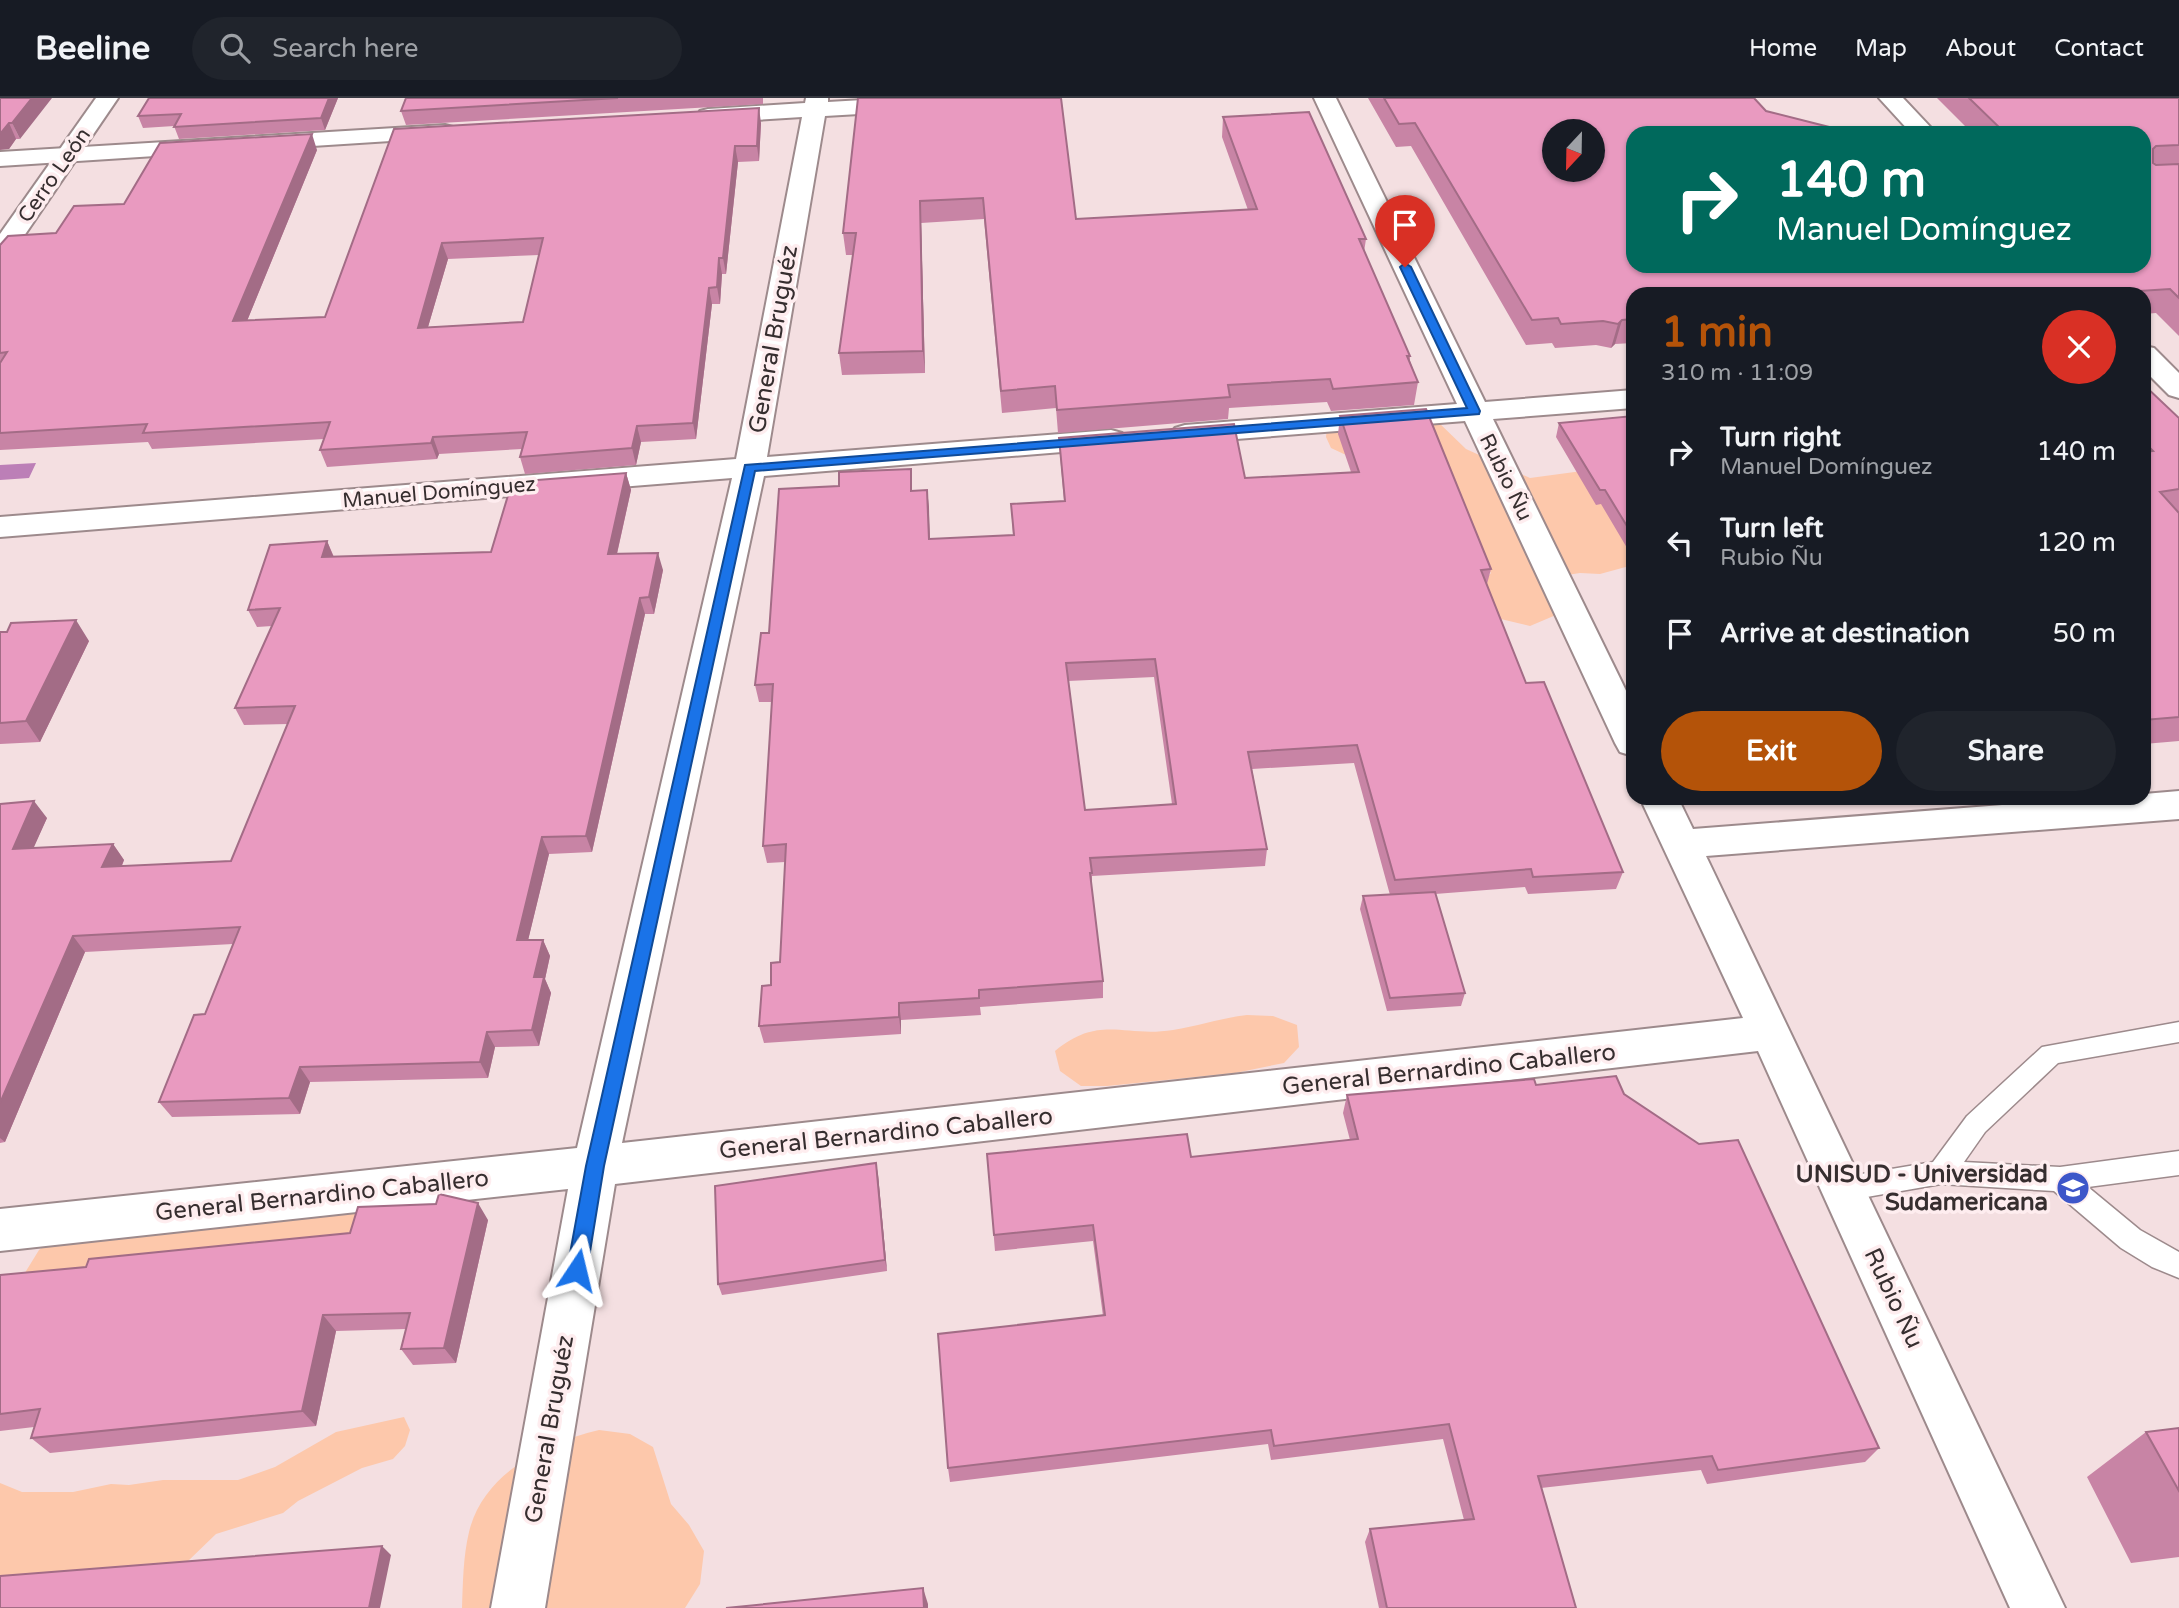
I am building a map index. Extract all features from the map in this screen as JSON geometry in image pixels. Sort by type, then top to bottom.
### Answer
[{"type":"street","name":"Cerro León","points":[[0,253],[107,98]]},
{"type":"street","points":[[691,117],[816,103],[1014,98]]},
{"type":"street","name":"Rubio Ñu","points":[[1325,98],[1626,728]]},
{"type":"street","points":[[1890,98],[1917,126]]},
{"type":"street","name":"General Bruguéz","points":[[518,1608],[595,1166],[750,468],[816,103]]},
{"type":"street","points":[[0,159],[469,130]]},
{"type":"street","points":[[2151,363],[2179,389]]},
{"type":"street","name":"Manuel Domínguez","points":[[0,527],[1626,400]]},
{"type":"street","name":"Rubio Ñu","points":[[1662,805],[1771,1032],[2038,1608]]},
{"type":"street","points":[[1681,844],[2179,805]]},
{"type":"street","name":"General Bernardino Caballero","points":[[0,1230],[595,1166],[1771,1032]]},
{"type":"lane","points":[[1941,1172],[1976,1124],[2051,1054],[2179,1032]]},
{"type":"lane","points":[[1844,1189],[1941,1172],[2060,1179],[2179,1163]]},
{"type":"lane","points":[[2060,1179],[2105,1219],[2146,1250],[2179,1265]]},
{"type":"shaded area","points":[[1437,421],[1466,449],[1530,478],[1582,471],[1626,529],[1626,567],[1600,574],[1560,576],[1563,612],[1530,626],[1488,616],[1481,584],[1491,573],[1482,561],[1361,462],[1331,448],[1326,437],[1327,427]]},
{"type":"shaded area","points":[[36,463],[29,478],[0,480],[0,465]]},
{"type":"shaded area","points":[[1247,1015],[1273,1016],[1297,1025],[1299,1047],[1284,1063],[1235,1073],[1107,1086],[1081,1086],[1060,1071],[1055,1051],[1071,1040],[1099,1030],[1156,1032]]},
{"type":"shaded area","points":[[197,1197],[227,1227],[257,1220],[370,1207],[342,1271],[23,1276],[39,1250],[63,1229]]},
{"type":"shaded area","points":[[404,1417],[410,1430],[405,1446],[393,1459],[362,1468],[298,1501],[283,1513],[216,1534],[187,1562],[0,1601],[0,1483],[22,1492],[73,1492],[111,1484],[129,1485],[163,1480],[238,1480],[275,1467],[336,1432]]},
{"type":"shaded area","points":[[599,1430],[630,1434],[653,1447],[671,1504],[689,1525],[704,1551],[700,1584],[685,1608],[462,1608],[464,1560],[469,1532],[476,1511],[488,1493],[502,1477],[538,1452]]},
{"type":"building","points":[[0,98],[32,98],[0,134]]},
{"type":"building","points":[[149,98],[329,98],[321,118],[174,127],[181,114],[138,116]]},
{"type":"building","points":[[406,98],[618,98],[401,111]]},
{"type":"building","points":[[858,98],[1061,98],[1076,219],[1257,209],[1223,117],[1309,112],[1366,239],[1359,239],[1410,356],[1407,356],[1418,382],[1333,389],[1330,379],[1228,385],[1230,397],[1057,410],[1055,386],[1001,391],[983,198],[920,201],[923,351],[839,353],[856,233],[843,233]]},
{"type":"building","points":[[1384,98],[1754,98],[1766,111],[1825,126],[1626,126],[1626,273],[2151,273],[2151,126],[1998,126],[1969,98],[2179,98],[2179,145],[2156,146],[2153,149],[2153,163],[2179,164],[2179,298],[2170,289],[2151,290],[2151,287],[1626,287],[1626,320],[1618,324],[1603,321],[1561,324],[1558,318],[1532,320],[1415,123],[1399,124]]},
{"type":"building","points":[[759,108],[757,146],[735,146],[723,258],[719,258],[717,287],[709,288],[693,423],[637,426],[632,448],[520,457],[527,432],[433,437],[431,443],[320,450],[330,422],[143,433],[147,424],[0,433],[0,363],[7,352],[0,353],[0,245],[8,236],[56,233],[74,206],[124,204],[160,143],[312,134],[233,321],[325,317],[394,129]],"holes":[[[543,238],[523,322],[418,328],[442,243]]]},
{"type":"building","points":[[2151,392],[2179,418],[2179,489],[2160,492],[2179,513],[2179,717],[2151,719],[2151,451]]},
{"type":"building","points":[[1426,409],[1491,569],[1481,570],[1526,683],[1544,682],[1623,872],[1533,877],[1531,869],[1395,880],[1357,745],[1248,752],[1267,849],[1090,858],[1103,981],[979,990],[979,998],[899,1003],[899,1017],[759,1026],[762,986],[771,985],[771,963],[780,962],[786,844],[763,846],[773,684],[755,685],[761,633],[769,633],[779,489],[839,486],[839,472],[911,469],[911,491],[927,490],[929,539],[1014,535],[1011,504],[1065,501],[1059,438],[1234,424],[1245,478],[1359,472],[1340,416]],"holes":[[[1155,659],[1176,804],[1085,810],[1066,663]]]},
{"type":"building","points":[[1626,417],[1626,524],[1605,490],[1600,490],[1559,423]]},
{"type":"building","points":[[626,473],[608,554],[658,553],[649,597],[640,598],[586,836],[542,837],[517,940],[543,940],[534,977],[544,977],[532,1030],[487,1032],[480,1062],[300,1067],[289,1098],[159,1102],[194,1015],[205,1014],[240,927],[73,936],[0,1103],[0,804],[34,801],[13,849],[113,844],[102,867],[231,861],[295,706],[235,708],[280,608],[248,610],[270,545],[327,541],[322,557],[491,552],[512,482]]},
{"type":"building","points":[[76,620],[26,721],[0,723],[0,632],[7,632],[11,623]]},
{"type":"building","points":[[1435,892],[1465,993],[1390,998],[1363,896]]},
{"type":"building","points":[[1616,1076],[1624,1094],[1699,1144],[1738,1140],[1879,1448],[1718,1470],[1712,1456],[1538,1476],[1576,1608],[1387,1608],[1370,1529],[1474,1519],[1449,1424],[1274,1446],[1271,1430],[948,1468],[938,1334],[1105,1315],[1093,1225],[994,1235],[987,1154],[1187,1134],[1191,1157],[1358,1139],[1347,1095],[1534,1079],[1536,1085]]},
{"type":"building","points":[[876,1163],[885,1260],[718,1284],[715,1186]]},
{"type":"building","points":[[439,1194],[478,1203],[444,1348],[401,1349],[410,1313],[323,1315],[302,1411],[31,1438],[40,1409],[0,1414],[0,1275],[86,1267],[89,1259],[350,1233],[358,1207],[436,1204]]},
{"type":"building","points":[[2179,1428],[2179,1491],[2146,1432]]},
{"type":"building","points":[[382,1546],[369,1608],[0,1608],[0,1576]]},
{"type":"building","points":[[923,1588],[924,1608],[726,1608]]},
{"type":"place","name":"UNISUD - Universidad Sudamericana","points":[[2073,1188]]},
{"type":"route","points":[[577,1270],[595,1166],[750,468],[1474,411],[1405,267]]}]
